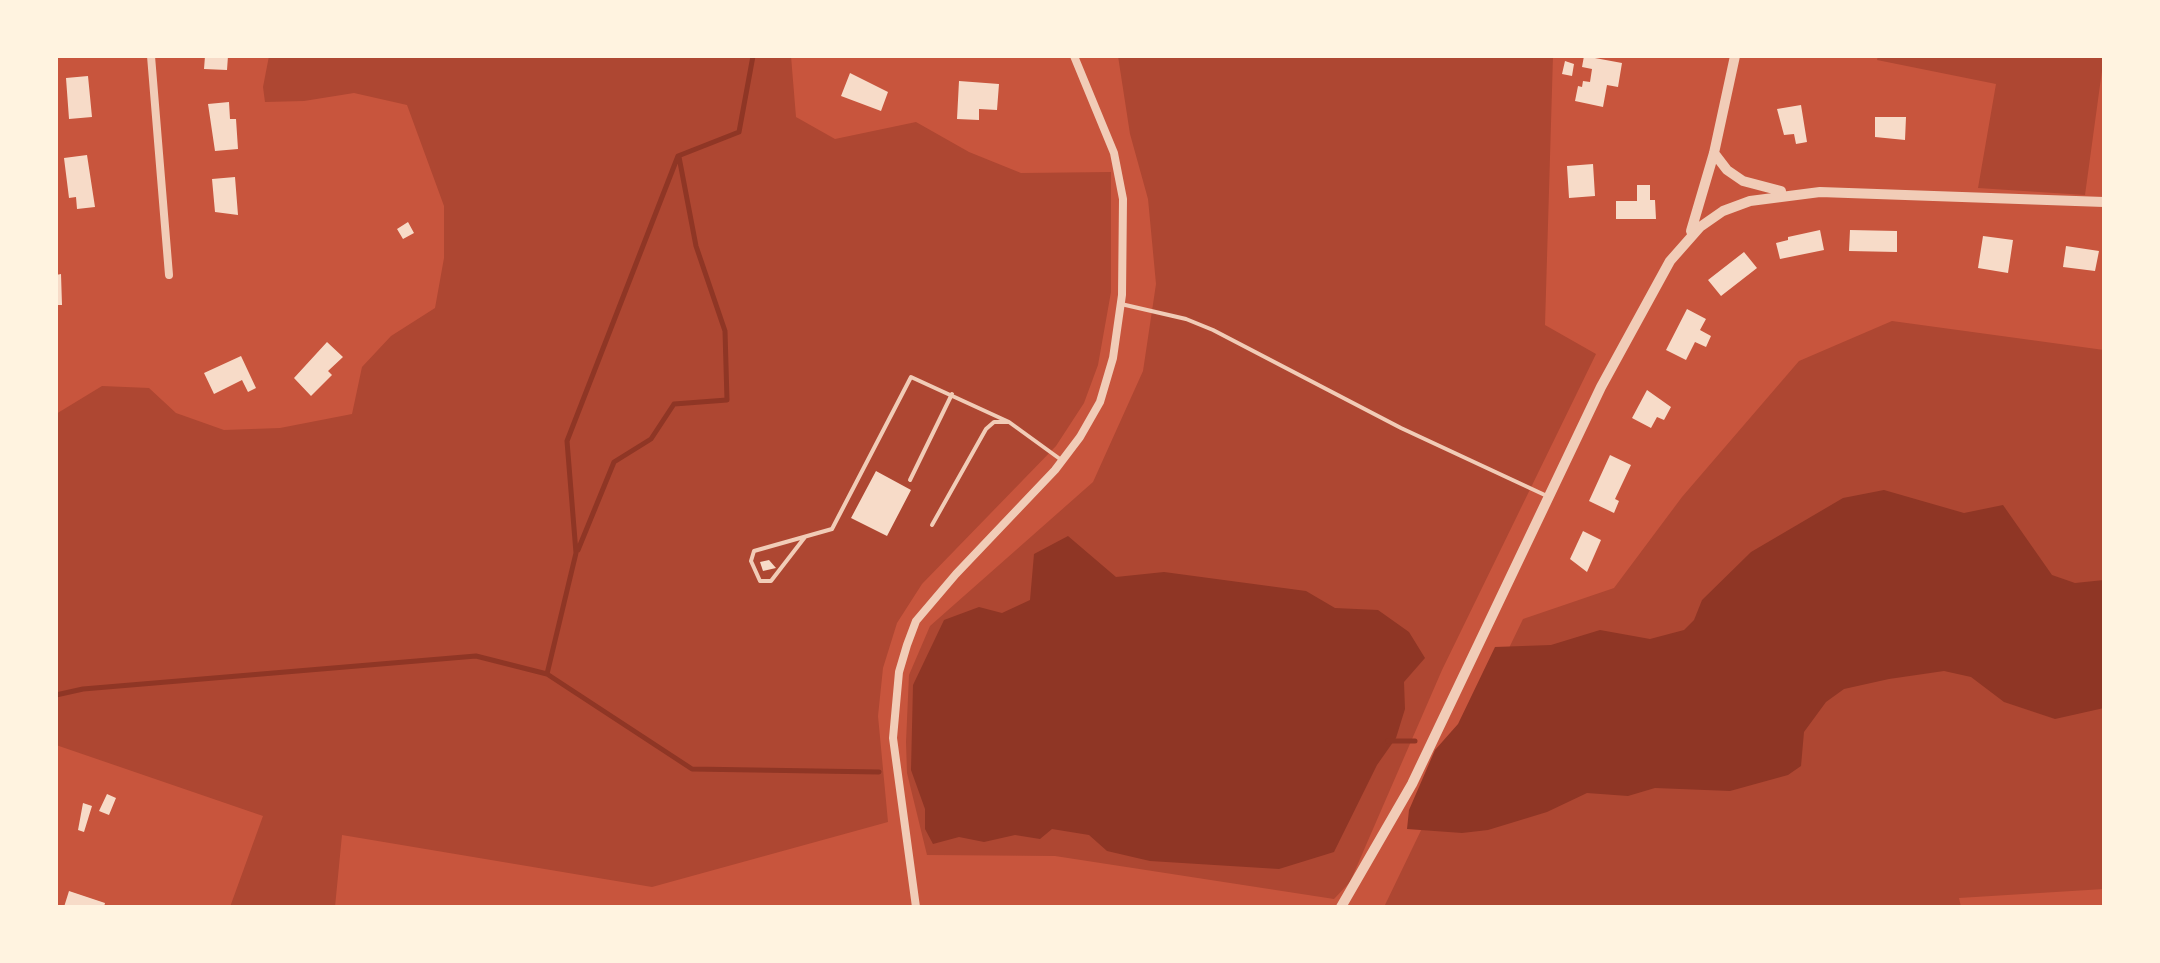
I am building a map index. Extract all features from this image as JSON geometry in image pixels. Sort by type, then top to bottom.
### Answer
[{"type":"street","points":[[151,56],[169,275]]},
{"type":"street","points":[[916,907],[893,738],[899,672],[907,645],[916,621],[1062,461],[1100,402],[1113,358],[1121,304],[1123,199],[1114,153],[1074,56]]},
{"type":"street","points":[[1686,240],[1699,211],[1735,56]]},
{"type":"street","points":[[1714,153],[1727,170],[1743,181],[1795,194]]},
{"type":"street","points":[[1341,907],[1412,784],[1547,496],[1635,324],[1670,261],[1686,240],[1710,219],[1737,205],[1795,194],[1860,191],[2104,202]]},
{"type":"lane","points":[[1121,304],[1186,319],[1213,330],[1401,428],[1547,496]]},
{"type":"lane","points":[[805,537],[771,581],[760,581],[751,561],[754,551],[832,529],[911,377],[1009,422],[1062,461]]},
{"type":"lane","points":[[910,480],[952,394]]},
{"type":"lane","points":[[932,525],[988,426],[999,421],[1009,422]]},
{"type":"shaded area","points":[[269,56],[791,56],[796,117],[835,139],[916,122],[969,152],[1021,173],[1111,172],[1111,292],[1098,365],[1084,403],[1056,446],[922,584],[897,623],[883,668],[878,716],[888,822],[652,887],[342,835],[335,907],[230,907],[263,816],[56,745],[56,414],[102,386],[149,388],[176,413],[224,430],[280,428],[352,414],[362,367],[391,336],[435,308],[444,258],[444,206],[407,105],[354,93],[304,101],[265,102],[263,87]]},
{"type":"shaded area","points":[[1118,56],[1553,56],[1545,325],[1596,354],[1442,670],[1350,882],[1334,899],[1055,856],[927,855],[907,773],[906,742],[909,675],[930,626],[1093,482],[1143,371],[1156,284],[1148,199],[1130,134]]},
{"type":"shaded area","points":[[1878,56],[2104,56],[2085,195],[1978,188],[1996,84],[1877,60]]},
{"type":"shaded area","points":[[1892,321],[2104,350],[2104,889],[1959,898],[1961,907],[1384,907],[1523,619],[1614,588],[1682,497],[1799,361]]},
{"type":"shaded area","points":[[1884,490],[1964,513],[2003,505],[2052,575],[2075,583],[2104,580],[2104,708],[2055,719],[2004,702],[1971,677],[1944,671],[1889,679],[1844,689],[1826,702],[1804,732],[1801,766],[1788,775],[1730,791],[1655,788],[1628,796],[1587,793],[1547,812],[1488,830],[1462,833],[1407,829],[1409,810],[1435,750],[1458,724],[1495,647],[1551,645],[1600,630],[1650,639],[1684,630],[1694,620],[1702,600],[1751,552],[1843,498]]},
{"type":"shaded area","points":[[1068,536],[1116,577],[1164,572],[1306,591],[1335,608],[1378,610],[1409,632],[1425,658],[1404,682],[1405,709],[1396,738],[1377,765],[1334,852],[1279,869],[1150,861],[1107,851],[1089,835],[1052,829],[1040,839],[1015,835],[984,842],[959,837],[933,844],[925,829],[925,809],[911,770],[913,685],[944,620],[979,607],[1002,613],[1030,600],[1034,554]]},
{"type":"building","points":[[205,56],[228,56],[227,70],[204,69]]},
{"type":"building","points":[[1584,56],[1622,63],[1618,87],[1607,85],[1603,107],[1575,101],[1578,86],[1582,87],[1583,81],[1590,82],[1592,69],[1582,67]]},
{"type":"building","points":[[1565,61],[1574,64],[1572,76],[1562,74]]},
{"type":"building","points":[[850,73],[888,92],[881,111],[841,96]]},
{"type":"building","points":[[88,76],[92,117],[69,119],[66,78]]},
{"type":"building","points":[[959,81],[999,84],[997,110],[979,109],[979,120],[957,119]]},
{"type":"building","points":[[229,102],[230,119],[236,119],[238,149],[215,151],[208,104]]},
{"type":"building","points":[[1801,105],[1807,142],[1796,144],[1794,134],[1784,135],[1777,109]]},
{"type":"building","points":[[1875,117],[1906,117],[1905,140],[1875,137]]},
{"type":"building","points":[[87,155],[95,207],[77,209],[76,197],[69,198],[64,158]]},
{"type":"building","points":[[1593,164],[1595,196],[1569,198],[1567,166]]},
{"type":"building","points":[[235,177],[238,215],[215,212],[212,179]]},
{"type":"building","points":[[1637,185],[1650,185],[1650,200],[1655,200],[1656,219],[1616,219],[1616,201],[1637,201]]},
{"type":"building","points":[[408,222],[414,233],[403,239],[397,229]]},
{"type":"building","points":[[1820,230],[1824,250],[1780,259],[1776,243]]},
{"type":"building","points":[[1850,230],[1897,231],[1897,252],[1849,251]]},
{"type":"building","points":[[1983,236],[2013,240],[2008,273],[1978,268]]},
{"type":"building","points":[[2066,246],[2099,251],[2095,271],[2063,267]]},
{"type":"building","points":[[1744,252],[1757,268],[1721,296],[1708,280]]},
{"type":"building","points":[[61,274],[62,305],[56,305],[56,275]]},
{"type":"building","points":[[1687,309],[1706,319],[1700,330],[1711,336],[1706,347],[1695,342],[1686,360],[1666,350]]},
{"type":"building","points":[[327,342],[343,357],[328,371],[332,375],[311,396],[294,378]]},
{"type":"building","points":[[241,356],[256,388],[248,392],[242,380],[214,394],[204,373]]},
{"type":"building","points":[[1647,390],[1671,407],[1664,420],[1657,417],[1651,428],[1632,418]]},
{"type":"building","points":[[1610,455],[1631,465],[1615,499],[1619,501],[1614,513],[1589,501]]},
{"type":"building","points":[[876,471],[911,490],[887,536],[851,518]]},
{"type":"building","points":[[1583,531],[1601,540],[1587,572],[1570,559]]},
{"type":"building","points":[[769,560],[776,568],[763,571],[760,562]]},
{"type":"building","points":[[107,794],[116,798],[109,815],[99,811]]},
{"type":"building","points":[[83,803],[92,806],[84,832],[78,830]]},
{"type":"building","points":[[69,891],[105,903],[104,907],[64,907]]},
{"type":"waterway","points":[[547,674],[576,553],[567,441],[678,156],[739,132],[753,56]]},
{"type":"waterway","points":[[578,550],[614,462],[651,439],[674,404],[727,400],[725,331],[696,246],[679,157]]},
{"type":"waterway","points":[[56,695],[83,689],[476,656],[547,674],[692,769],[879,772]]},
{"type":"waterway","points":[[1388,741],[1415,741]]}]
